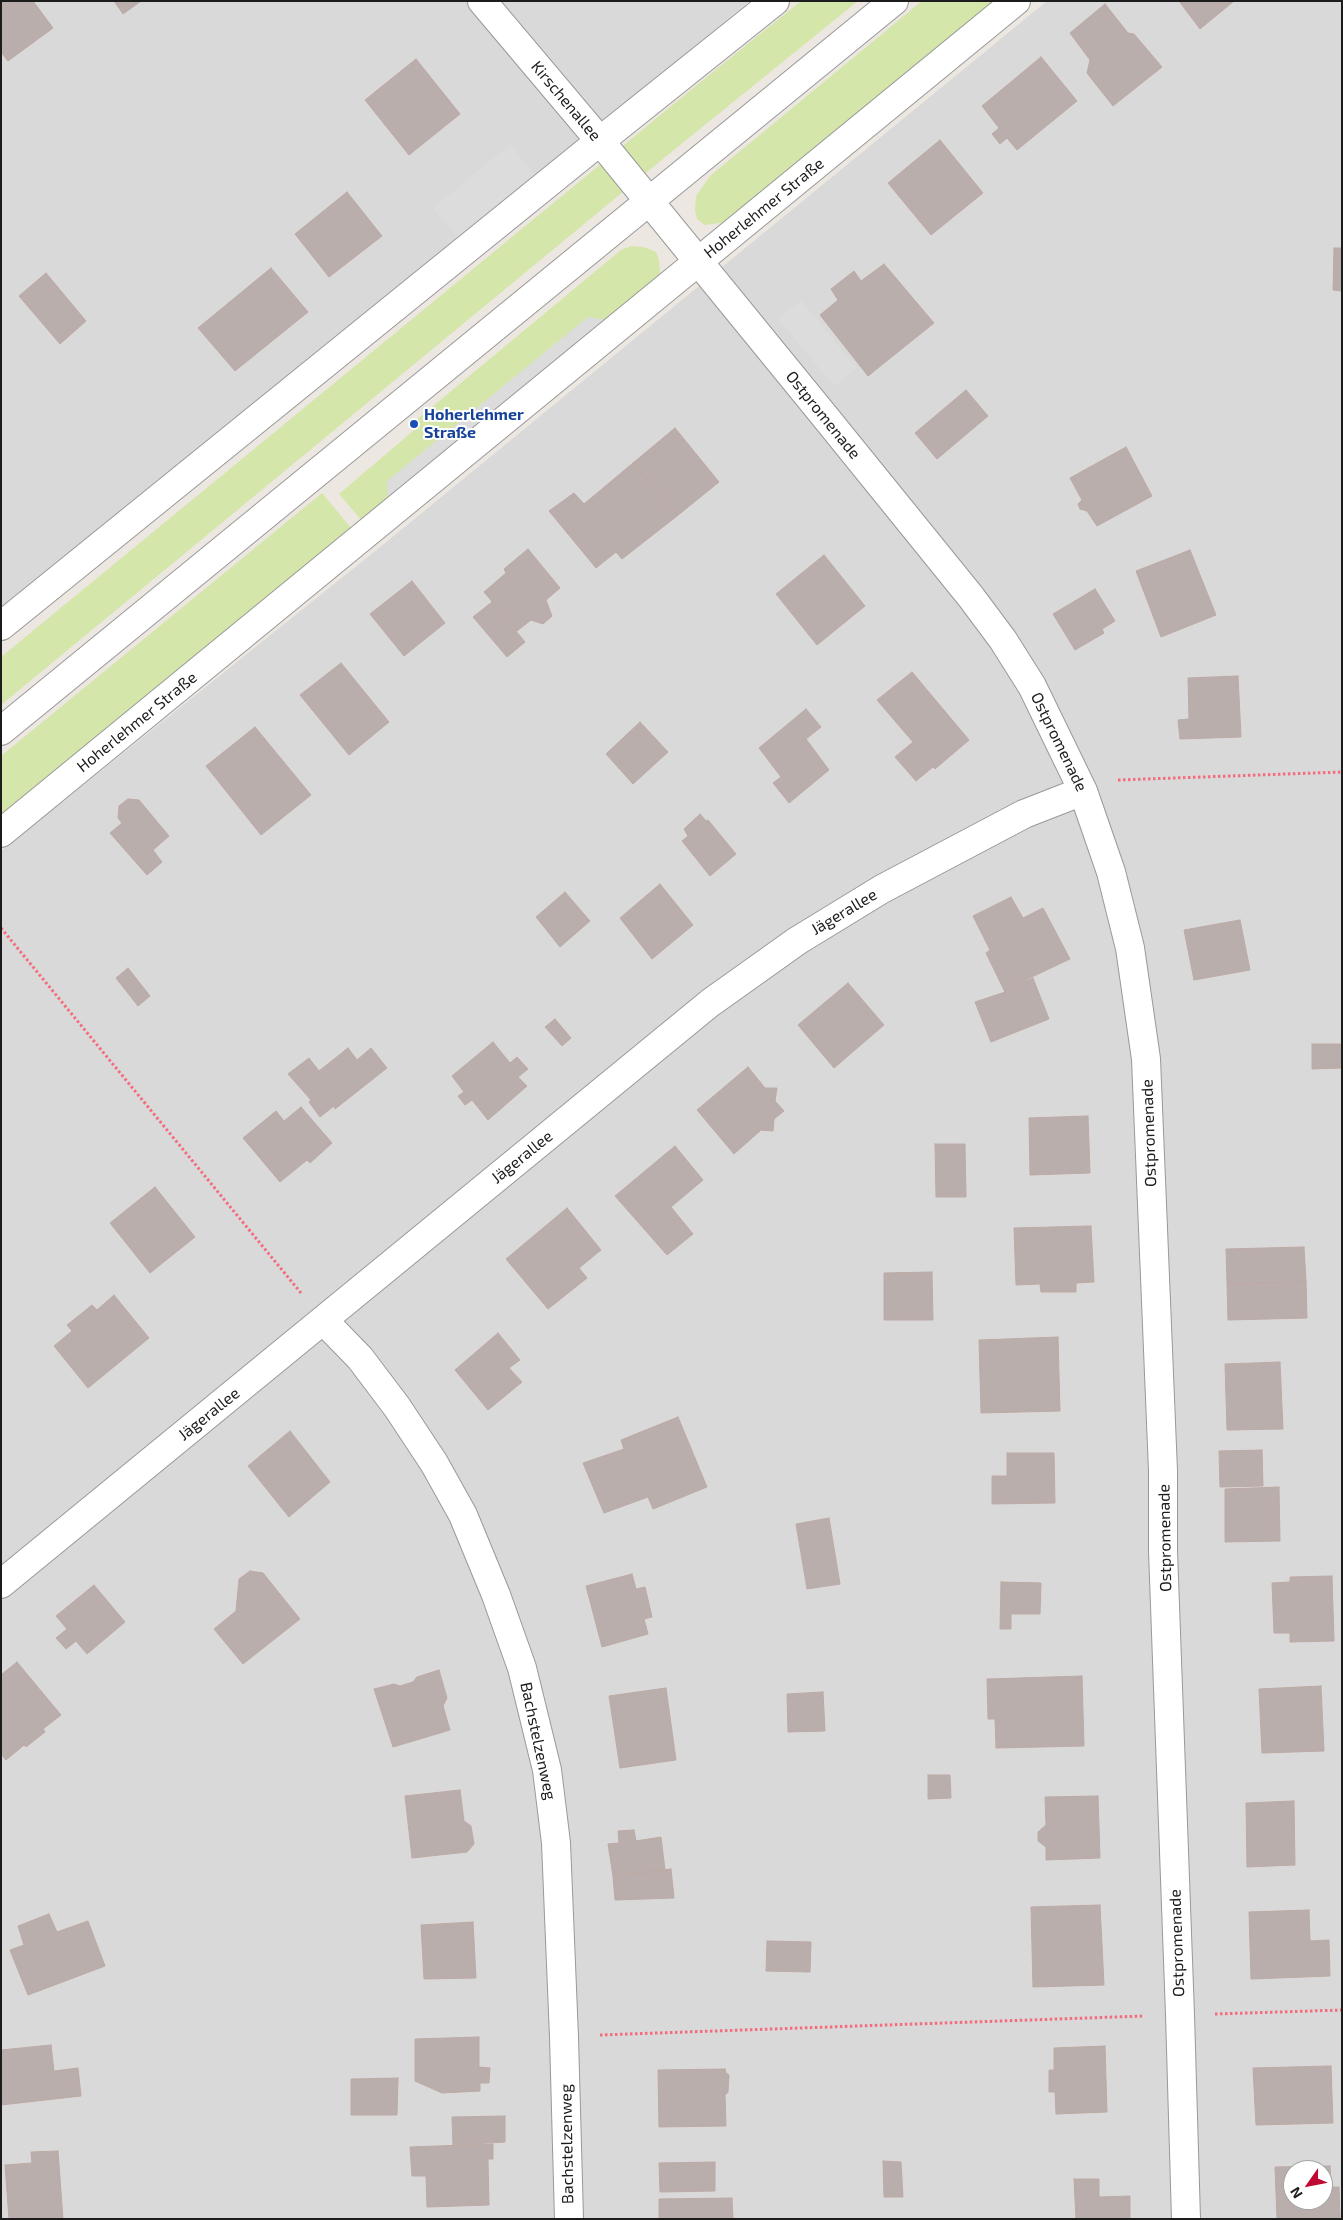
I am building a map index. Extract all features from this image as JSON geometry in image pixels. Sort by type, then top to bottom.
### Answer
[{"type":"street","name":"Kirschenallee","points":[[482,1],[648,201]]},
{"type":"street","points":[[1,626],[775,1]]},
{"type":"street","points":[[1,731],[894,1]]},
{"type":"street","name":"Hoherlehmer Straße","points":[[1,833],[1016,1]]},
{"type":"street","name":"Ostpromenade","points":[[648,201],[971,596],[1003,640],[1032,686],[1083,791],[1111,872],[1130,948],[1146,1060],[1162,1421],[1163,1551],[1186,2219]]},
{"type":"street","name":"Jägerallee","points":[[1,1584],[710,1003],[797,941],[882,889],[1024,814],[1083,791]]},
{"type":"street","name":"Bachstelzenweg","points":[[323,1320],[360,1358],[397,1407],[434,1463],[463,1515],[496,1594],[517,1653],[547,1770],[555,1834],[564,2037],[569,2219]]},
{"type":"path","points":[[1083,791],[1109,780],[1342,772]]},
{"type":"path","points":[[1,928],[323,1320]]},
{"type":"path","points":[[564,2037],[1342,2010]]},
{"type":"shaded area","points":[[1,1],[750,1],[1,613]]},
{"type":"shaded area","points":[[1047,1],[1342,1],[1342,2219],[1,2219],[1,851],[379,548]]},
{"type":"shaded area","points":[[510,144],[536,176],[459,240],[433,208]]},
{"type":"shaded area","points":[[801,300],[857,368],[834,386],[778,319]]},
{"type":"shaded area","points":[[588,317],[605,320],[388,499],[387,481]]},
{"type":"green space","points":[[801,1],[858,1],[669,154],[1,705],[1,657]]},
{"type":"green space","points":[[922,1],[997,1],[727,222],[705,225],[697,219],[695,210],[696,196],[710,176]]},
{"type":"green space","points":[[631,246],[644,247],[656,252],[659,259],[660,273],[653,284],[605,320],[588,318],[388,481],[388,499],[362,521],[339,494],[419,426],[415,421],[621,250]]},
{"type":"green space","points":[[322,493],[352,529],[1,817],[1,756]]},
{"type":"building","points":[[1,1],[33,1],[53,28],[8,61],[1,52]]},
{"type":"building","points":[[114,1],[141,1],[123,14]]},
{"type":"building","points":[[1179,1],[1234,1],[1200,29]]},
{"type":"building","points":[[1105,4],[1128,33],[1134,34],[1162,67],[1113,106],[1087,73],[1090,60],[1070,33]]},
{"type":"building","points":[[1041,57],[1077,101],[1017,150],[1007,138],[1000,144],[992,134],[999,128],[982,106]]},
{"type":"building","points":[[416,59],[460,114],[409,155],[365,100]]},
{"type":"building","points":[[940,140],[983,193],[931,235],[888,183]]},
{"type":"building","points":[[347,192],[382,236],[329,277],[295,234]]},
{"type":"building","points":[[1334,248],[1342,248],[1342,291],[1333,290]]},
{"type":"building","points":[[884,264],[934,323],[868,376],[820,315],[838,300],[831,289],[854,271],[861,281]]},
{"type":"building","points":[[271,268],[308,312],[235,371],[198,328]]},
{"type":"building","points":[[46,273],[86,321],[60,344],[19,296]]},
{"type":"building","points":[[966,390],[988,416],[937,459],[915,433]]},
{"type":"building","points":[[675,428],[719,482],[677,516],[633,463]]},
{"type":"building","points":[[1126,447],[1152,496],[1097,526],[1087,511],[1080,509],[1078,504],[1082,500],[1070,478]]},
{"type":"building","points":[[633,463],[677,516],[622,559],[616,552],[596,568],[549,511],[574,493],[584,504]]},
{"type":"building","points":[[528,549],[560,588],[546,600],[552,616],[543,624],[531,620],[517,631],[484,592],[506,573],[504,569]]},
{"type":"building","points":[[1190,550],[1216,615],[1161,637],[1136,571]]},
{"type":"building","points":[[824,555],[865,606],[817,645],[776,594]]},
{"type":"building","points":[[412,581],[445,623],[404,656],[370,614]]},
{"type":"building","points":[[1095,589],[1115,621],[1102,629],[1104,633],[1075,650],[1053,614]]},
{"type":"building","points":[[492,602],[525,642],[507,657],[473,617]]},
{"type":"building","points":[[341,663],[389,722],[349,755],[300,695]]},
{"type":"building","points":[[912,672],[969,740],[935,769],[933,767],[916,781],[895,757],[913,742],[877,700]]},
{"type":"building","points":[[1238,676],[1241,737],[1180,739],[1178,720],[1189,719],[1188,678]]},
{"type":"building","points":[[806,709],[821,727],[806,739],[829,770],[789,803],[773,783],[781,777],[759,748]]},
{"type":"building","points":[[640,722],[668,752],[633,784],[606,754]]},
{"type":"building","points":[[255,727],[311,795],[261,835],[206,766]]},
{"type":"building","points":[[128,799],[139,800],[169,836],[153,850],[162,862],[147,875],[110,833],[122,823],[118,818],[119,806]]},
{"type":"building","points":[[700,814],[706,821],[708,820],[736,854],[710,876],[682,841],[688,836],[684,829]]},
{"type":"building","points":[[660,884],[693,925],[652,959],[620,918]]},
{"type":"building","points":[[565,892],[590,921],[560,947],[536,917]]},
{"type":"building","points":[[1011,897],[1023,918],[1043,908],[1070,959],[1004,990],[986,953],[990,950],[973,916]]},
{"type":"building","points":[[1240,920],[1250,970],[1194,980],[1184,930]]},
{"type":"building","points":[[128,968],[150,996],[138,1006],[116,978]]},
{"type":"building","points":[[1033,978],[1049,1019],[991,1042],[975,1002],[1005,992],[1004,990]]},
{"type":"building","points":[[848,983],[884,1025],[834,1068],[798,1025]]},
{"type":"building","points":[[555,1019],[571,1038],[562,1046],[545,1027]]},
{"type":"building","points":[[493,1042],[510,1063],[517,1057],[528,1069],[518,1077],[527,1086],[488,1120],[472,1100],[465,1105],[458,1096],[464,1092],[452,1076]]},
{"type":"building","points":[[1312,1044],[1342,1044],[1342,1068],[1312,1069]]},
{"type":"building","points":[[348,1048],[357,1060],[371,1048],[387,1068],[335,1109],[334,1106],[320,1117],[309,1102],[311,1100],[288,1074],[309,1058],[319,1071]]},
{"type":"building","points":[[748,1067],[765,1088],[777,1088],[775,1101],[784,1111],[774,1119],[773,1131],[761,1130],[734,1154],[697,1110]]},
{"type":"building","points":[[301,1107],[332,1143],[310,1163],[307,1160],[280,1182],[243,1138],[276,1111],[284,1121]]},
{"type":"building","points":[[1088,1116],[1090,1173],[1030,1175],[1029,1118]]},
{"type":"building","points":[[935,1144],[965,1144],[966,1197],[936,1197]]},
{"type":"building","points":[[675,1146],[703,1180],[671,1207],[693,1234],[667,1255],[615,1196]]},
{"type":"building","points":[[155,1187],[195,1237],[150,1273],[110,1223]]},
{"type":"building","points":[[567,1208],[601,1250],[579,1268],[587,1278],[548,1309],[506,1259]]},
{"type":"building","points":[[1091,1226],[1094,1282],[1076,1283],[1076,1292],[1041,1292],[1040,1284],[1016,1285],[1014,1228]]},
{"type":"building","points":[[1304,1247],[1306,1282],[1227,1284],[1226,1249]]},
{"type":"building","points":[[932,1272],[933,1320],[884,1320],[884,1273]]},
{"type":"building","points":[[1306,1282],[1307,1318],[1228,1320],[1227,1284]]},
{"type":"building","points":[[114,1295],[149,1338],[88,1388],[54,1346],[72,1331],[67,1325],[92,1305],[97,1310]]},
{"type":"building","points":[[498,1333],[520,1360],[509,1368],[522,1382],[488,1410],[455,1370]]},
{"type":"building","points":[[1058,1337],[1060,1411],[981,1413],[979,1340]]},
{"type":"building","points":[[1280,1362],[1283,1429],[1227,1430],[1225,1364]]},
{"type":"building","points":[[678,1417],[707,1487],[653,1509],[648,1497],[604,1513],[583,1463],[624,1449],[621,1440]]},
{"type":"building","points":[[290,1431],[330,1482],[289,1517],[248,1466]]},
{"type":"building","points":[[1262,1450],[1263,1486],[1220,1487],[1219,1451]]},
{"type":"building","points":[[1007,1453],[1054,1453],[1055,1503],[992,1504],[992,1476],[1007,1476]]},
{"type":"building","points":[[1279,1487],[1280,1541],[1225,1542],[1225,1489]]},
{"type":"building","points":[[829,1518],[840,1584],[807,1589],[796,1524]]},
{"type":"building","points":[[250,1571],[263,1573],[300,1619],[243,1664],[214,1629],[236,1611],[239,1579]]},
{"type":"building","points":[[632,1574],[636,1589],[645,1587],[652,1617],[644,1619],[648,1634],[602,1647],[586,1586]]},
{"type":"building","points":[[1332,1576],[1334,1641],[1290,1642],[1290,1633],[1274,1633],[1272,1583],[1290,1582],[1290,1577]]},
{"type":"building","points":[[1001,1582],[1041,1583],[1040,1614],[1011,1614],[1011,1629],[1000,1629]]},
{"type":"building","points":[[94,1585],[125,1622],[87,1654],[76,1641],[66,1649],[56,1638],[67,1629],[56,1616]]},
{"type":"building","points":[[17,1662],[61,1715],[43,1729],[45,1732],[26,1747],[24,1745],[6,1760],[1,1754],[1,1675]]},
{"type":"building","points":[[439,1670],[447,1698],[443,1706],[450,1730],[393,1747],[374,1689],[394,1684],[400,1686],[413,1682],[417,1677]]},
{"type":"building","points":[[1082,1676],[1084,1746],[996,1748],[995,1719],[988,1719],[987,1679]]},
{"type":"building","points":[[1321,1686],[1324,1751],[1262,1753],[1259,1689]]},
{"type":"building","points":[[666,1688],[676,1760],[620,1768],[609,1696]]},
{"type":"building","points":[[823,1692],[825,1731],[788,1732],[787,1694]]},
{"type":"building","points":[[928,1775],[950,1775],[951,1798],[928,1799]]},
{"type":"building","points":[[460,1790],[464,1821],[471,1826],[474,1844],[467,1852],[412,1858],[405,1796]]},
{"type":"building","points":[[1098,1796],[1100,1858],[1046,1860],[1046,1847],[1038,1841],[1038,1832],[1046,1825],[1045,1797]]},
{"type":"building","points":[[1294,1801],[1295,1865],[1247,1867],[1246,1803]]},
{"type":"building","points":[[634,1830],[636,1841],[661,1837],[665,1870],[613,1876],[608,1844],[619,1843],[618,1831]]},
{"type":"building","points":[[671,1869],[674,1898],[615,1900],[613,1876]]},
{"type":"building","points":[[1100,1905],[1104,1985],[1033,1987],[1031,1907]]},
{"type":"building","points":[[1309,1910],[1310,1941],[1329,1940],[1330,1976],[1251,1979],[1249,1912]]},
{"type":"building","points":[[49,1914],[57,1932],[88,1921],[105,1966],[28,1995],[10,1950],[24,1945],[18,1926]]},
{"type":"building","points":[[473,1922],[476,1978],[424,1979],[421,1925]]},
{"type":"building","points":[[767,1941],[811,1942],[810,1972],[766,1971]]},
{"type":"building","points":[[479,2037],[479,2067],[490,2068],[489,2083],[480,2083],[480,2091],[442,2093],[415,2081],[415,2039]]},
{"type":"building","points":[[51,2045],[54,2071],[78,2068],[81,2096],[1,2105],[1,2050]]},
{"type":"building","points":[[1105,2046],[1107,2112],[1056,2114],[1055,2092],[1049,2092],[1049,2070],[1054,2070],[1054,2048]]},
{"type":"building","points":[[1331,2066],[1333,2123],[1256,2125],[1253,2068]]},
{"type":"building","points":[[725,2069],[729,2075],[728,2092],[725,2095],[726,2126],[659,2127],[658,2070]]},
{"type":"building","points":[[398,2078],[397,2115],[351,2115],[351,2079]]},
{"type":"building","points":[[505,2116],[505,2142],[453,2145],[452,2117]]},
{"type":"building","points":[[493,2144],[493,2159],[488,2159],[489,2205],[427,2207],[426,2176],[412,2176],[410,2147]]},
{"type":"building","points":[[58,2151],[63,2219],[9,2219],[5,2165],[32,2163],[31,2152]]},
{"type":"building","points":[[883,2161],[901,2162],[903,2197],[884,2197]]},
{"type":"building","points":[[715,2162],[715,2191],[660,2192],[659,2163]]},
{"type":"building","points":[[1275,2167],[1283,2167],[1283,2210],[1333,2210],[1333,2187],[1339,2187],[1340,2219],[1277,2219]]},
{"type":"building","points":[[1074,2179],[1099,2179],[1099,2197],[1130,2196],[1130,2219],[1076,2219]]},
{"type":"building","points":[[732,2198],[733,2219],[659,2219],[659,2199]]},
{"type":"place","name":"Hoherlehmer Straße","points":[[414,424]]}]
